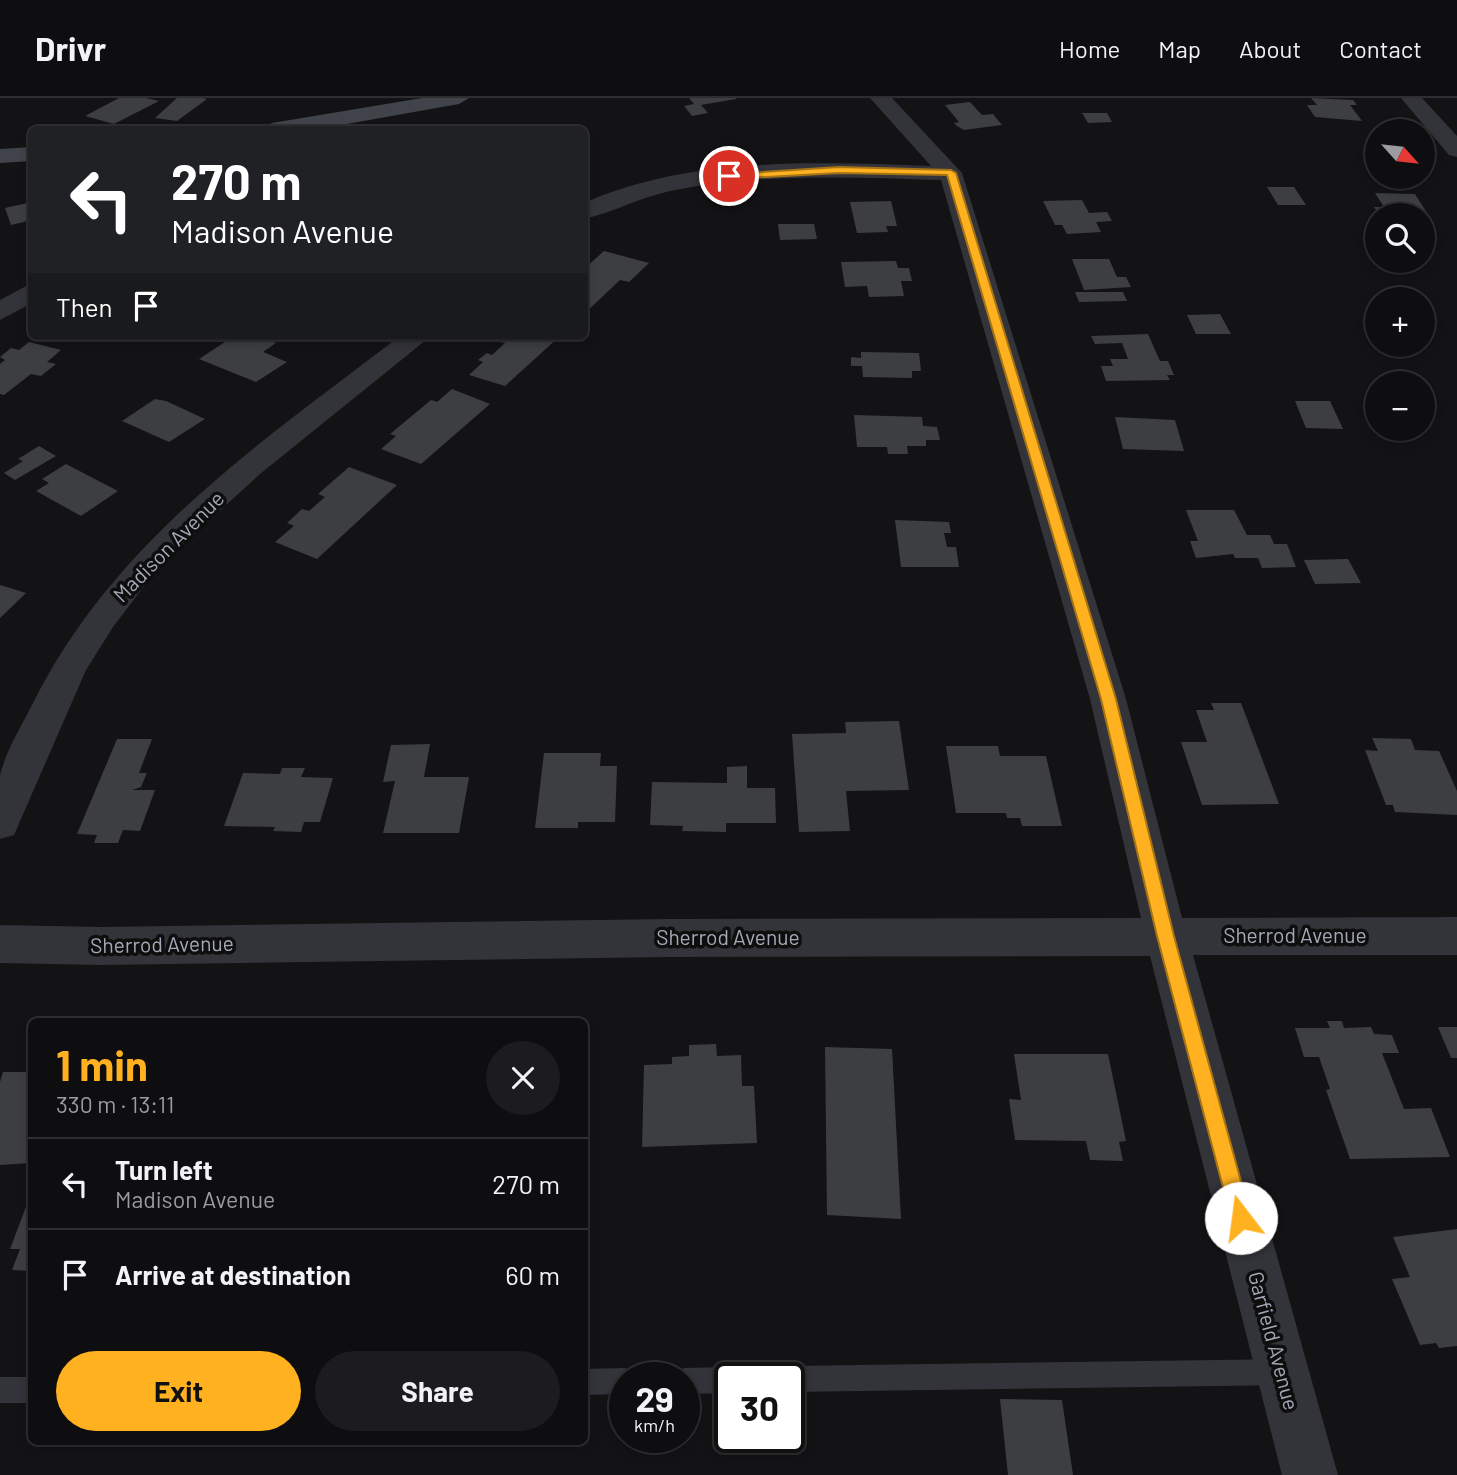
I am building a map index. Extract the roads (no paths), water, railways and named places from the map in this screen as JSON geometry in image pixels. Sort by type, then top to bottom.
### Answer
[{"type":"main road","points":[[295,126],[459,98]]},
{"type":"main road","points":[[0,156],[28,154]]},
{"type":"street","name":"Garfield Avenue","points":[[880,98],[951,173],[1108,699],[1166,936],[1310,1475]]},
{"type":"street","points":[[1411,98],[1457,150]]},
{"type":"street","points":[[588,210],[632,192],[689,180],[839,170],[951,173]]},
{"type":"street","points":[[0,312],[18,297]]},
{"type":"street","name":"Madison Avenue","points":[[0,822],[24,762],[61,685],[99,620],[126,585],[180,529],[237,480],[413,340]]},
{"type":"street","name":"Sherrod Avenue","points":[[0,944],[102,946],[669,937],[1457,936]]},
{"type":"lane","points":[[805,1379],[1282,1372]]},
{"type":"lane","points":[[588,1382],[609,1381]]},
{"type":"lane","points":[[0,1390],[28,1390]]}]
